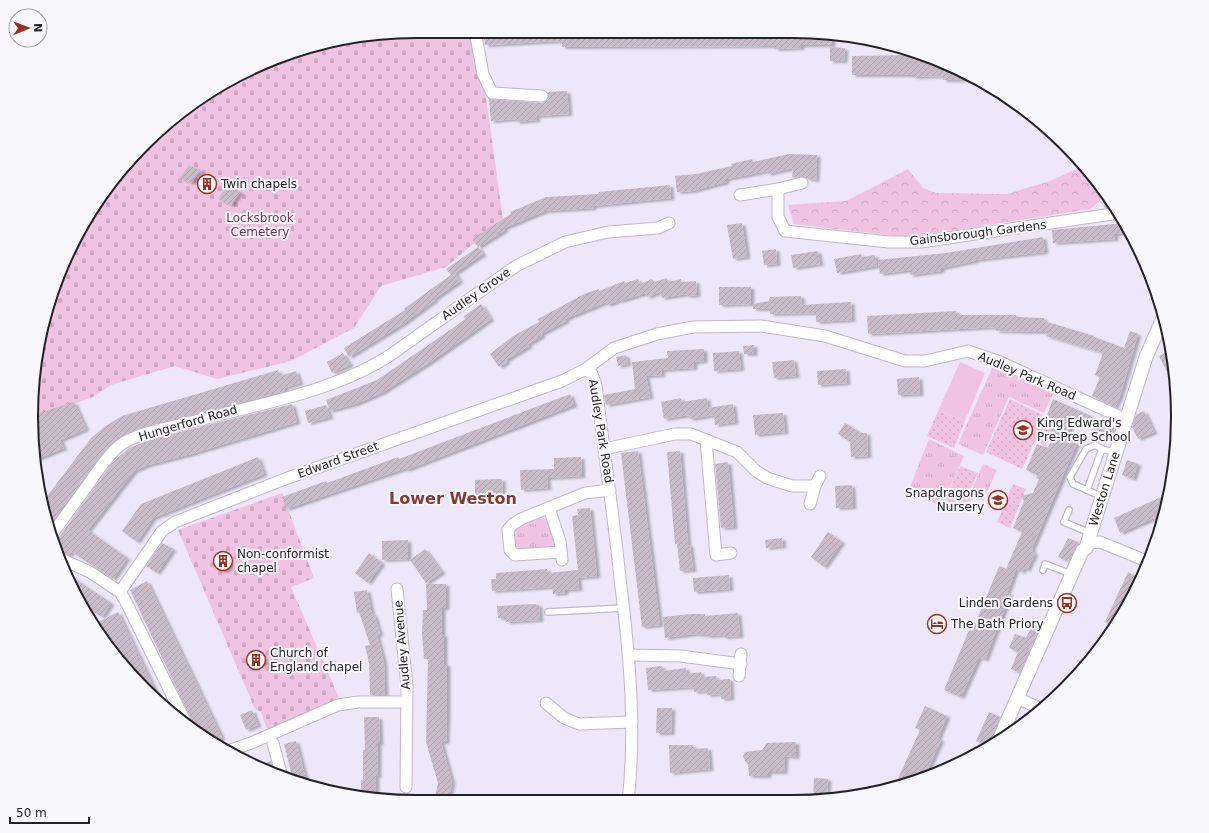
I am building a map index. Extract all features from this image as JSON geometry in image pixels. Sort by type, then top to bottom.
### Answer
[{"type":"street","points":[[476,38],[483,74],[492,93],[542,96]]},
{"type":"street","points":[[740,195],[778,189],[802,182]]},
{"type":"street","name":"Gainsborough Gardens","points":[[778,189],[778,217],[785,231],[889,242],[921,242],[1112,214]]},
{"type":"street","name":"Audley Grove","points":[[295,394],[346,378],[369,368],[516,266],[565,242],[608,232],[658,228],[669,223]]},
{"type":"street","name":"Audley Park Road","points":[[629,795],[632,765],[629,655],[596,385],[592,374],[586,369],[614,348],[658,334],[693,327],[761,326],[825,336],[905,361],[924,361],[968,350],[1000,362],[1127,420]]},
{"type":"street","name":"Weston Lane","points":[[1003,731],[1084,549],[1103,497],[1146,357],[1160,326]]},
{"type":"street","name":"Edward Street","points":[[120,592],[162,531],[174,522],[285,479],[562,381],[586,369]]},
{"type":"street","name":"Hungerford Road","points":[[56,529],[107,458],[119,446],[129,440],[295,394]]},
{"type":"street","points":[[604,449],[675,434],[691,434],[737,452],[756,470],[768,478],[792,486],[815,486]]},
{"type":"street","points":[[706,440],[716,555],[731,553]]},
{"type":"street","points":[[810,504],[815,486],[820,476]]},
{"type":"street","points":[[549,508],[562,556],[516,555],[510,550],[508,530],[513,524],[549,508],[585,493],[610,490]]},
{"type":"street","points":[[1084,549],[1091,543],[1100,542],[1143,559]]},
{"type":"street","points":[[67,562],[90,572],[120,592],[130,608],[181,713]]},
{"type":"street","name":"Audley Avenue","points":[[397,589],[407,686],[406,787]]},
{"type":"street","points":[[629,655],[681,656],[708,661],[741,659],[739,676]]},
{"type":"street","points":[[1017,698],[1036,706]]},
{"type":"street","name":"Audley Avenue","points":[[236,749],[273,738],[343,704],[359,702],[406,702]]},
{"type":"street","points":[[546,703],[564,718],[579,724],[632,722]]},
{"type":"street","points":[[273,738],[280,769]]},
{"type":"lane","points":[[1103,497],[1072,484],[1070,477],[1086,449],[1095,445],[1102,449],[1117,453]]},
{"type":"lane","points":[[1087,490],[1102,449]]},
{"type":"lane","points":[[1068,510],[1064,522],[1090,533]]},
{"type":"lane","points":[[1043,570],[1045,564],[1072,574]]},
{"type":"lane","points":[[548,612],[624,608]]},
{"type":"green space","name":"Locksbrook Cemetery","points":[[416,38],[473,38],[486,97],[503,219],[446,267],[381,286],[354,328],[291,361],[217,379],[175,366],[111,385],[93,397],[38,416],[41,367],[45,343],[58,295],[77,249],[102,206],[116,186],[149,149],[186,116],[206,102],[249,77],[295,58],[343,45],[367,41]]},
{"type":"green space","points":[[1078,168],[1102,199],[1090,209],[919,236],[895,236],[794,224],[788,205],[846,201],[908,169],[923,188],[936,193],[1007,194],[1050,181]]},
{"type":"green space","points":[[960,362],[985,373],[965,421],[938,411]]},
{"type":"green space","points":[[993,366],[1053,394],[1044,413],[1009,397],[983,455],[958,444]]},
{"type":"green space","points":[[1010,399],[1043,415],[1038,426],[1053,432],[1046,446],[1035,441],[1022,469],[986,452]]},
{"type":"green space","points":[[938,411],[965,421],[954,448],[927,436]]},
{"type":"green space","points":[[929,439],[964,456],[942,506],[908,492]]},
{"type":"green space","points":[[983,464],[997,470],[983,501],[975,499],[966,502]]},
{"type":"green space","points":[[960,466],[978,473],[963,507],[945,500]]},
{"type":"green space","points":[[1013,484],[1026,489],[1010,528],[997,522]]},
{"type":"green space","points":[[282,493],[314,578],[291,587],[339,698],[267,729],[261,712],[255,709],[178,530]]},
{"type":"green space","points":[[538,517],[546,519],[555,545],[549,548],[522,551],[515,545],[514,542],[515,530]]},
{"type":"building","points":[[484,38],[792,38],[832,40],[832,45],[801,45],[801,48],[775,49],[775,46],[562,47],[562,41],[485,45]]},
{"type":"building","points":[[830,47],[845,48],[844,61],[830,61]]},
{"type":"building","points":[[904,55],[937,67],[966,80],[943,80],[943,76],[913,77],[913,75],[852,75],[852,56]]},
{"type":"building","points":[[567,91],[569,114],[536,116],[537,120],[517,122],[516,119],[491,121],[489,99],[542,103],[548,100],[548,92]]},
{"type":"building","points":[[789,154],[817,155],[816,180],[808,179],[804,176],[792,178],[793,168],[767,174],[767,171],[726,179],[726,182],[692,191],[677,192],[675,176],[696,174],[732,166],[731,164],[752,159],[753,162]]},
{"type":"building","points":[[189,165],[200,171],[191,183],[180,178]]},
{"type":"building","points":[[670,185],[671,198],[593,206],[594,208],[545,211],[504,228],[505,230],[478,247],[472,239],[511,214],[510,212],[546,197],[599,194],[598,192]]},
{"type":"building","points":[[227,186],[240,192],[231,205],[218,199]]},
{"type":"building","points":[[1103,201],[1108,207],[1104,208]]},
{"type":"building","points":[[742,223],[747,257],[733,259],[727,225]]},
{"type":"building","points":[[1118,224],[1123,233],[1115,234],[1115,239],[1053,243],[1052,230]]},
{"type":"building","points":[[1043,237],[1045,252],[975,260],[941,268],[941,271],[910,275],[910,270],[880,274],[878,260],[946,253]]},
{"type":"building","points":[[478,247],[483,254],[455,273],[460,281],[404,323],[349,357],[344,348],[405,310],[404,309],[451,275],[446,269]]},
{"type":"building","points":[[776,249],[777,264],[764,265],[762,251]]},
{"type":"building","points":[[818,251],[820,264],[793,268],[791,255]]},
{"type":"building","points":[[861,254],[862,257],[875,255],[877,266],[837,273],[834,259]]},
{"type":"building","points":[[667,278],[668,282],[681,279],[682,282],[696,281],[697,295],[687,296],[687,294],[662,298],[660,292],[647,297],[646,293],[607,305],[606,302],[565,319],[566,321],[541,334],[542,336],[528,344],[529,346],[506,360],[507,362],[499,367],[490,354],[513,336],[539,322],[538,319],[584,294],[598,289],[599,291],[624,281],[625,283],[638,279],[640,284],[652,279],[654,282]]},
{"type":"building","points":[[719,287],[751,287],[751,304],[719,305]]},
{"type":"building","points":[[801,296],[802,305],[851,302],[852,320],[816,322],[816,313],[770,314],[770,309],[753,309],[753,304],[769,301],[770,297]]},
{"type":"building","points":[[481,304],[491,319],[430,362],[383,392],[358,403],[330,411],[326,400],[377,380],[453,328],[465,319],[464,316]]},
{"type":"building","points":[[956,311],[956,315],[1016,315],[1016,317],[1044,318],[1044,321],[1094,336],[1124,348],[1130,331],[1138,334],[1120,396],[1115,407],[1092,396],[1100,377],[1095,375],[1103,353],[1046,336],[1047,332],[996,331],[996,327],[868,334],[867,316]]},
{"type":"building","points":[[754,345],[754,354],[744,354],[743,346]]},
{"type":"building","points":[[704,349],[704,361],[694,362],[694,368],[661,370],[662,375],[646,376],[650,397],[606,405],[604,395],[635,389],[632,362],[668,358],[667,351]]},
{"type":"building","points":[[739,351],[741,369],[714,371],[713,353]]},
{"type":"building","points":[[343,353],[350,365],[332,373],[327,362]]},
{"type":"building","points":[[1166,353],[1169,376],[1159,356]]},
{"type":"building","points":[[626,355],[628,364],[618,366],[616,357]]},
{"type":"building","points":[[794,360],[796,376],[774,378],[772,362]]},
{"type":"building","points":[[846,369],[847,383],[818,385],[817,371]]},
{"type":"building","points":[[278,370],[280,376],[296,371],[300,383],[284,388],[285,391],[141,428],[115,440],[98,459],[53,521],[47,497],[91,438],[104,427],[122,416]]},
{"type":"building","points":[[919,377],[920,394],[898,395],[897,379]]},
{"type":"building","points":[[570,394],[574,405],[406,470],[406,468],[286,509],[282,497],[326,481],[327,483],[398,457],[399,459]]},
{"type":"building","points":[[681,398],[682,402],[707,398],[708,408],[733,404],[735,422],[715,425],[714,415],[689,419],[689,415],[664,419],[661,402]]},
{"type":"building","points":[[1053,399],[1091,416],[1090,419],[1107,425],[1104,430],[1117,424],[1112,437],[1073,420],[1066,438],[1077,443],[1032,548],[1032,552],[1035,553],[1027,570],[1024,568],[1022,572],[1016,569],[1007,593],[1010,594],[985,660],[979,657],[961,697],[944,690],[969,630],[972,631],[998,569],[1000,566],[1006,569],[1022,532],[1013,528],[1024,501],[1021,496],[1033,493],[1039,479],[1036,478],[1037,475],[1026,470],[1037,444],[1048,448],[1055,432],[1043,426]]},
{"type":"building","points":[[74,402],[86,429],[60,440],[64,448],[40,458],[38,413]]},
{"type":"building","points":[[292,404],[297,422],[191,454],[148,465],[134,471],[88,530],[127,558],[113,579],[72,552],[69,555],[64,554],[58,538],[112,463],[129,448],[155,438]]},
{"type":"building","points":[[326,405],[330,417],[308,423],[305,411]]},
{"type":"building","points":[[1144,411],[1154,432],[1138,439],[1132,427],[1136,415]]},
{"type":"building","points":[[783,413],[785,432],[755,435],[753,415]]},
{"type":"building","points":[[845,423],[861,433],[867,433],[868,456],[851,457],[850,442],[838,434]]},
{"type":"building","points":[[638,451],[660,625],[642,627],[621,453]]},
{"type":"building","points":[[680,451],[688,545],[690,545],[693,570],[680,571],[677,544],[675,544],[667,452]]},
{"type":"building","points":[[258,457],[264,474],[153,518],[137,542],[122,531],[141,504]]},
{"type":"building","points":[[581,457],[582,476],[547,478],[548,488],[521,490],[520,470],[554,469],[554,458]]},
{"type":"building","points":[[1127,460],[1138,464],[1133,479],[1122,475]]},
{"type":"building","points":[[728,462],[734,527],[721,528],[715,464]]},
{"type":"building","points":[[502,479],[503,498],[475,499],[475,480]]},
{"type":"building","points":[[852,485],[853,507],[836,508],[835,486]]},
{"type":"building","points":[[1162,496],[1156,521],[1154,518],[1120,533],[1114,518]]},
{"type":"building","points":[[590,508],[597,576],[578,578],[579,589],[565,590],[565,593],[553,594],[552,587],[492,591],[491,579],[496,579],[496,573],[547,569],[548,573],[578,570],[572,516],[578,515],[577,509]]},
{"type":"building","points":[[828,532],[842,542],[824,567],[811,557]]},
{"type":"building","points":[[782,538],[783,546],[766,548],[765,540]]},
{"type":"building","points":[[1068,538],[1078,542],[1069,562],[1058,557]]},
{"type":"building","points":[[408,540],[408,559],[382,560],[382,541]]},
{"type":"building","points":[[162,543],[173,549],[157,573],[146,566]]},
{"type":"building","points":[[425,549],[442,572],[426,583],[410,560]]},
{"type":"building","points":[[369,553],[382,563],[368,583],[355,573]]},
{"type":"building","name":"Non-conformist chapel","points":[[220,557],[226,557],[230,561],[230,567],[226,571],[220,571],[216,567],[216,561]]},
{"type":"building","points":[[1128,572],[1135,576],[1109,624],[1105,622]]},
{"type":"building","points":[[729,575],[730,589],[694,592],[693,578]]},
{"type":"building","points":[[75,579],[111,603],[102,617],[92,611]]},
{"type":"building","points":[[147,581],[222,738],[220,739],[192,721],[130,590]]},
{"type":"building","points":[[426,584],[446,584],[446,608],[442,608],[442,635],[444,635],[444,664],[447,664],[447,714],[446,742],[441,742],[452,782],[449,795],[435,795],[438,783],[426,742],[428,659],[424,659],[422,633],[423,610],[427,610]]},
{"type":"building","points":[[367,590],[372,615],[374,614],[380,634],[377,635],[384,663],[385,695],[370,695],[369,663],[365,646],[370,645],[359,612],[357,613],[354,592]]},
{"type":"building","points":[[539,605],[540,620],[506,622],[506,618],[498,618],[497,606]]},
{"type":"building","points":[[118,612],[154,689],[116,647],[99,622]]},
{"type":"building","points":[[738,613],[740,636],[723,637],[723,635],[708,636],[694,634],[665,638],[663,617],[691,614],[705,614],[705,616]]},
{"type":"building","points":[[1034,621],[1041,624],[1020,673],[1011,669],[1018,652],[1009,648],[1015,634],[1026,638]]},
{"type":"building","name":"Church of England chapel","points":[[261,651],[266,662],[252,669],[246,658]]},
{"type":"building","points":[[662,666],[663,671],[686,668],[687,674],[701,672],[701,677],[716,676],[716,680],[730,679],[731,698],[721,699],[721,694],[707,695],[707,691],[694,692],[693,687],[648,690],[646,668]]},
{"type":"building","points":[[925,706],[947,716],[938,738],[941,740],[927,770],[897,780],[920,730],[915,728]]},
{"type":"building","points":[[657,708],[672,708],[671,733],[656,733]]},
{"type":"building","points":[[252,710],[258,725],[246,730],[240,715]]},
{"type":"building","points":[[989,712],[1000,717],[993,737],[983,744],[976,741]]},
{"type":"building","points":[[364,717],[379,717],[380,743],[378,743],[378,776],[376,776],[376,793],[361,791],[361,780],[363,780],[363,750],[365,750]]},
{"type":"building","points":[[296,741],[305,778],[291,774],[284,744]]},
{"type":"building","points":[[796,742],[796,757],[785,756],[784,772],[768,772],[768,776],[749,776],[748,764],[743,756],[745,752],[762,750],[767,743]]},
{"type":"building","points":[[669,745],[693,745],[693,749],[708,748],[710,769],[670,773]]},
{"type":"building","points":[[271,761],[272,766],[272,766],[265,763]]},
{"type":"building","points":[[814,778],[828,779],[827,793],[813,794]]},
{"type":"place","name":"Twin chapels","points":[[207,184]]},
{"type":"place","name":"King Edward's Pre-Prep School","points":[[1023,430]]},
{"type":"place","name":"Snapdragons Nursery","points":[[998,500]]},
{"type":"place","name":"Non-conformist chapel","points":[[223,561]]},
{"type":"place","name":"Linden Gardens","points":[[1067,603]]},
{"type":"place","name":"The Bath Priory","points":[[937,624]]},
{"type":"place","name":"Church of England chapel","points":[[256,660]]},
{"type":"district","name":"Lower Weston","points":[[453,498]]}]
